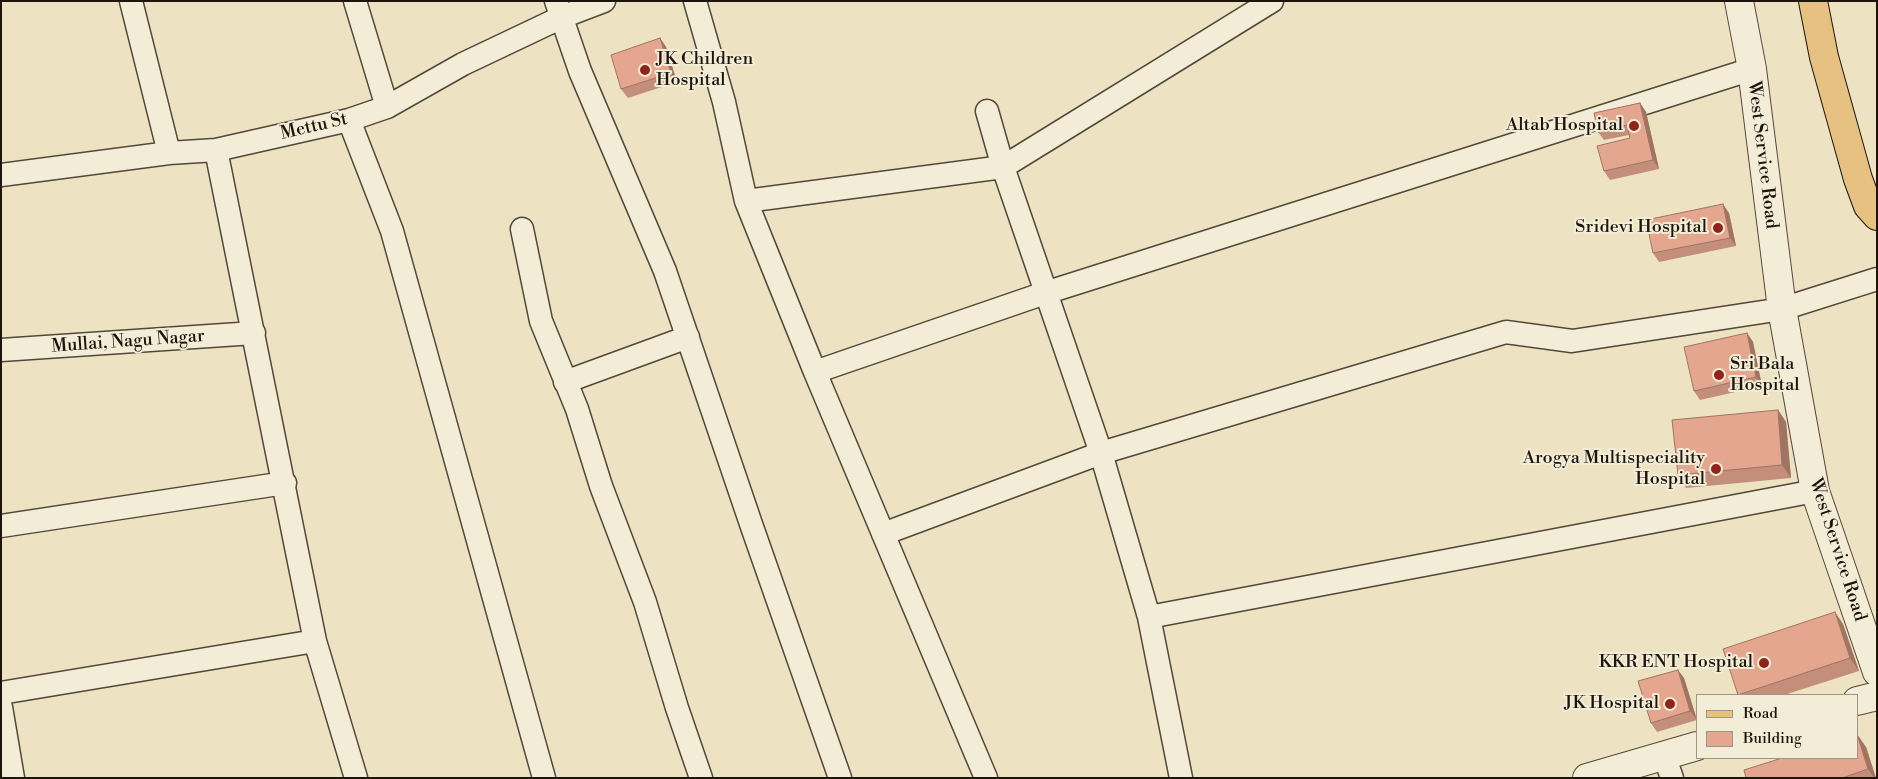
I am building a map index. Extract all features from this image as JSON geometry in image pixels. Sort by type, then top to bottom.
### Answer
[{"type":"main road","points":[[1813,1],[1824,57],[1858,179],[1868,206],[1877,216]]},
{"type":"street","points":[[131,1],[170,153]]},
{"type":"street","points":[[355,1],[387,108]]},
{"type":"street","name":"Mettu St","points":[[1,175],[170,153],[216,150],[349,120],[387,108],[559,9],[604,1]]},
{"type":"street","points":[[695,1],[724,102],[746,201],[815,372],[986,778]]},
{"type":"street","points":[[746,201],[1003,166],[1272,1]]},
{"type":"street","name":"West Service Road","points":[[1738,1],[1752,69],[1782,309],[1815,490],[1877,672]]},
{"type":"street","points":[[559,9],[580,71],[665,271],[750,524],[840,778]]},
{"type":"street","points":[[815,372],[1045,293],[1752,69]]},
{"type":"street","points":[[987,111],[1003,166],[1100,453],[1149,618],[1181,778]]},
{"type":"street","points":[[349,120],[392,231],[544,778]]},
{"type":"street","points":[[216,150],[316,641],[356,778]]},
{"type":"street","points":[[522,229],[541,321],[577,409],[601,486],[645,602],[677,708],[701,778]]},
{"type":"street","points":[[884,534],[1100,453],[1506,332],[1572,341],[1782,309],[1877,279]]},
{"type":"street","name":"Mullai, Nagu Nagar","points":[[1,350],[254,333]]},
{"type":"street","points":[[565,382],[688,337]]},
{"type":"street","points":[[1,526],[285,483]]},
{"type":"street","points":[[1149,618],[1815,490]]},
{"type":"street","points":[[1,693],[316,641]]},
{"type":"street","points":[[1858,701],[1877,696]]},
{"type":"street","points":[[1,707],[13,778]]},
{"type":"street","points":[[1587,778],[1668,766],[1696,747]]},
{"type":"building","points":[[660,38],[671,73],[621,89],[611,55]]},
{"type":"building","points":[[1640,103],[1653,160],[1604,171],[1597,146],[1630,138],[1627,125],[1598,132],[1594,113]]},
{"type":"building","points":[[1723,204],[1730,238],[1653,253],[1646,220]]},
{"type":"building","points":[[1747,333],[1756,377],[1694,391],[1684,347]]},
{"type":"building","points":[[1778,410],[1782,465],[1678,475],[1672,420]]},
{"type":"building","points":[[1835,612],[1850,658],[1738,694],[1723,649]]},
{"type":"building","points":[[1678,670],[1690,711],[1651,723],[1638,681]]},
{"type":"building","points":[[1858,737],[1868,769],[1842,778],[1746,778],[1744,770],[1779,759],[1858,759]]},
{"type":"place","name":"JK Children Hospital","points":[[645,70]]},
{"type":"place","name":"Altab Hospital","points":[[1634,126]]},
{"type":"place","name":"Sridevi Hospital","points":[[1718,228]]},
{"type":"place","name":"Sri Bala Hospital","points":[[1719,375]]},
{"type":"place","name":"Arogya Multispeciality Hospital","points":[[1716,469]]},
{"type":"place","name":"KKR ENT Hospital","points":[[1764,663]]},
{"type":"place","name":"JK Hospital","points":[[1670,704]]}]
